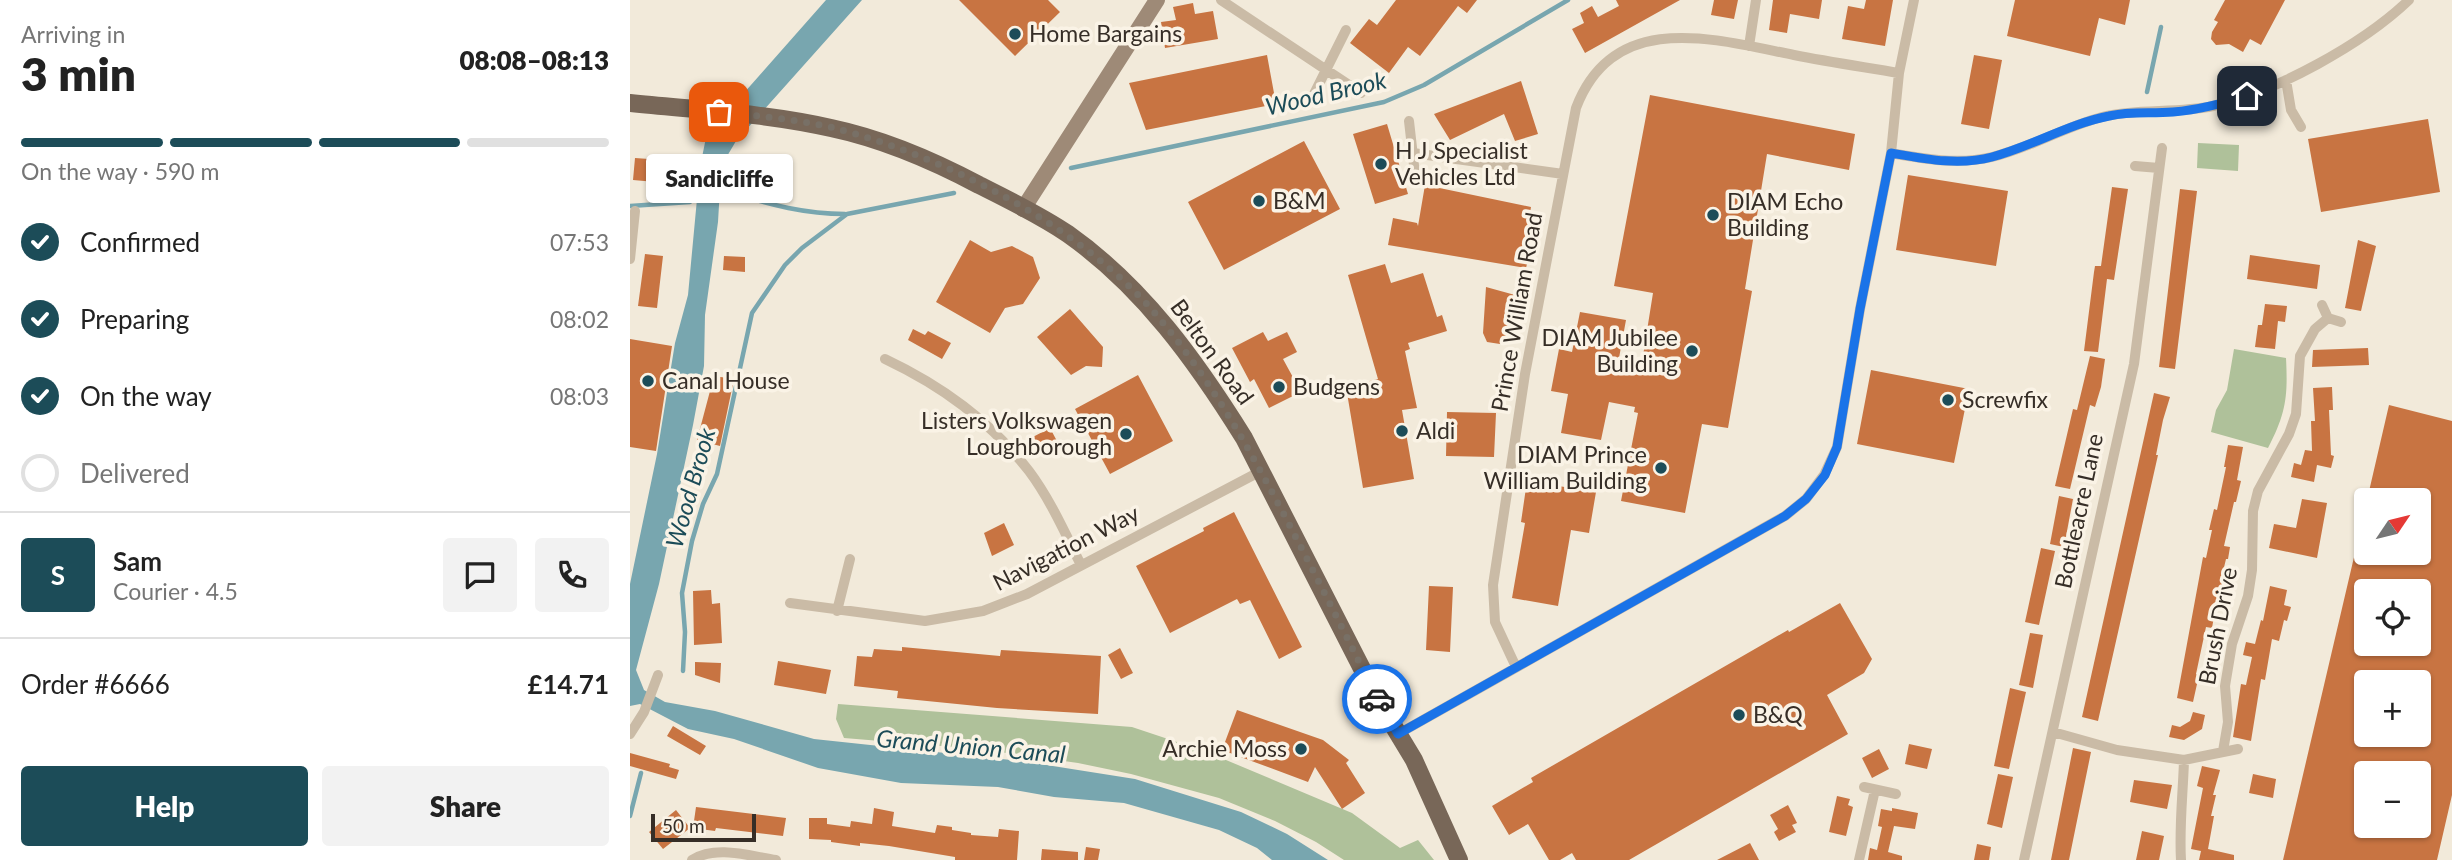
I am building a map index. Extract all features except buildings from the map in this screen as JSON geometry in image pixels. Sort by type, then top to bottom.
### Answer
[{"type":"main road","name":"Belton Road","points":[[636,103],[784,119],[873,139],[929,160],[1023,209],[1070,236],[1107,265],[1159,317],[1221,401],[1261,471],[1379,702],[1414,760],[1459,860]]},
{"type":"street","points":[[1023,209],[1157,0]]},
{"type":"street","points":[[1221,0],[1361,93]]},
{"type":"street","points":[[1749,46],[1756,0]]},
{"type":"street","points":[[1398,734],[1785,516],[1806,499],[1825,475],[1833,461],[1842,426],[1860,309],[1891,153],[1899,73],[1914,0]]},
{"type":"street","points":[[1891,153],[1940,161],[1990,158],[2029,145],[2081,122],[2133,111],[2172,112],[2214,106],[2286,80],[2360,37],[2393,15],[2409,0]]},
{"type":"street","points":[[1311,100],[1346,30]]},
{"type":"street","name":"Prince William Road","points":[[1516,667],[1495,622],[1493,585],[1525,374],[1576,108],[1584,88],[1609,61],[1637,43],[1689,36],[1899,73]]},
{"type":"street","points":[[2286,80],[2291,110],[2301,127]]},
{"type":"street","points":[[1409,121],[1416,183]]},
{"type":"street","name":"Bottleacre Lane","points":[[2024,860],[2134,364],[2162,148]]},
{"type":"street","points":[[1413,153],[1563,174]]},
{"type":"street","points":[[2135,166],[2159,168]]},
{"type":"street","points":[[630,259],[635,211]]},
{"type":"street","points":[[2322,305],[2329,318],[2340,322]]},
{"type":"street","name":"Brush Drive","points":[[2223,751],[2228,722],[2225,686],[2232,644],[2248,596],[2252,570],[2253,511],[2258,491],[2289,434],[2296,414],[2300,356],[2315,329],[2329,318]]},
{"type":"street","points":[[885,359],[945,391],[1008,447],[1029,472],[1051,506],[1081,565]]},
{"type":"street","name":"Navigation Way","points":[[790,603],[925,621],[983,611],[1007,603],[1261,471]]},
{"type":"street","points":[[837,611],[850,559]]},
{"type":"street","points":[[630,734],[644,712],[658,675]]},
{"type":"street","points":[[2053,732],[2117,750],[2184,760],[2238,749]]},
{"type":"street","points":[[2181,860],[2179,824],[2184,760]]},
{"type":"street","points":[[1864,787],[1896,794]]},
{"type":"street","points":[[1859,860],[1875,790]]},
{"type":"street","points":[[692,860],[703,853],[716,852],[776,860]]},
{"type":"green space","points":[[2198,143],[2239,145],[2238,171],[2197,168]]},
{"type":"green space","points":[[2234,349],[2286,358],[2287,384],[2284,404],[2279,425],[2268,448],[2211,432],[2216,410],[2227,390]]},
{"type":"green space","points":[[838,704],[1132,727],[1207,752],[1352,813],[1400,848],[1418,840],[1434,860],[1344,860],[1275,821],[1219,798],[1078,763],[978,749],[844,738],[836,719]]},
{"type":"water","points":[[826,0],[862,0],[736,141],[726,158],[705,315],[704,366],[659,584],[636,670],[644,690],[665,702],[715,711],[814,739],[1021,761],[1135,779],[1241,812],[1287,834],[1328,860],[1272,860],[1257,848],[1219,830],[1124,803],[1054,797],[998,787],[901,783],[818,768],[734,739],[688,729],[640,704],[630,706],[630,584],[657,454],[675,343],[688,295],[700,167],[708,128],[721,129],[743,94]]},
{"type":"waterway","name":"Wood Brook","points":[[1071,168],[1384,102],[1424,85],[1568,0]]},
{"type":"waterway","points":[[2147,92],[2161,27]]},
{"type":"waterway","points":[[733,193],[788,208],[845,214]]},
{"type":"waterway","name":"Wood Brook","points":[[683,671],[685,632],[682,593],[692,541],[703,504],[717,474],[752,313],[785,265],[802,248],[847,214],[954,193]]},
{"type":"waterway","points":[[630,206],[690,202]]},
{"type":"waterway","name":"Wood Brook","points":[[630,816],[641,773]]},
{"type":"way so far","points":[[719,112],[784,119],[832,128],[873,139],[929,160],[1061,230],[1107,265],[1159,317],[1233,420],[1299,543],[1377,699]]},
{"type":"place","name":"Home Bargains","points":[[1015,34]]},
{"type":"place","name":"Sandicliffe","points":[[719,112]]},
{"type":"place","name":"H J Specialist Vehicles Ltd","points":[[1381,164]]},
{"type":"place","name":"B&M","points":[[1259,201]]},
{"type":"place","name":"DIAM Echo Building","points":[[1713,215]]},
{"type":"place","name":"DIAM Jubilee Building","points":[[1692,351]]},
{"type":"place","name":"Canal House","points":[[648,381]]},
{"type":"place","name":"Budgens","points":[[1279,387]]},
{"type":"place","name":"Screwfix","points":[[1948,400]]},
{"type":"place","name":"Aldi","points":[[1402,431]]},
{"type":"place","name":"Listers Volkswagen Loughborough","points":[[1126,434]]},
{"type":"place","name":"DIAM Prince William Building","points":[[1661,468]]},
{"type":"place","name":"B&Q","points":[[1739,715]]},
{"type":"place","name":"Archie Moss","points":[[1301,749]]},
{"type":"route","points":[[1377,699],[1398,734],[1785,516],[1806,499],[1825,475],[1837,447],[1860,309],[1891,153],[1940,161],[1990,158],[2050,137],[2081,122],[2133,111],[2172,112],[2214,106],[2247,96]]},
{"type":"water label","name":"Grand Union Canal","points":[[971,747]]}]
